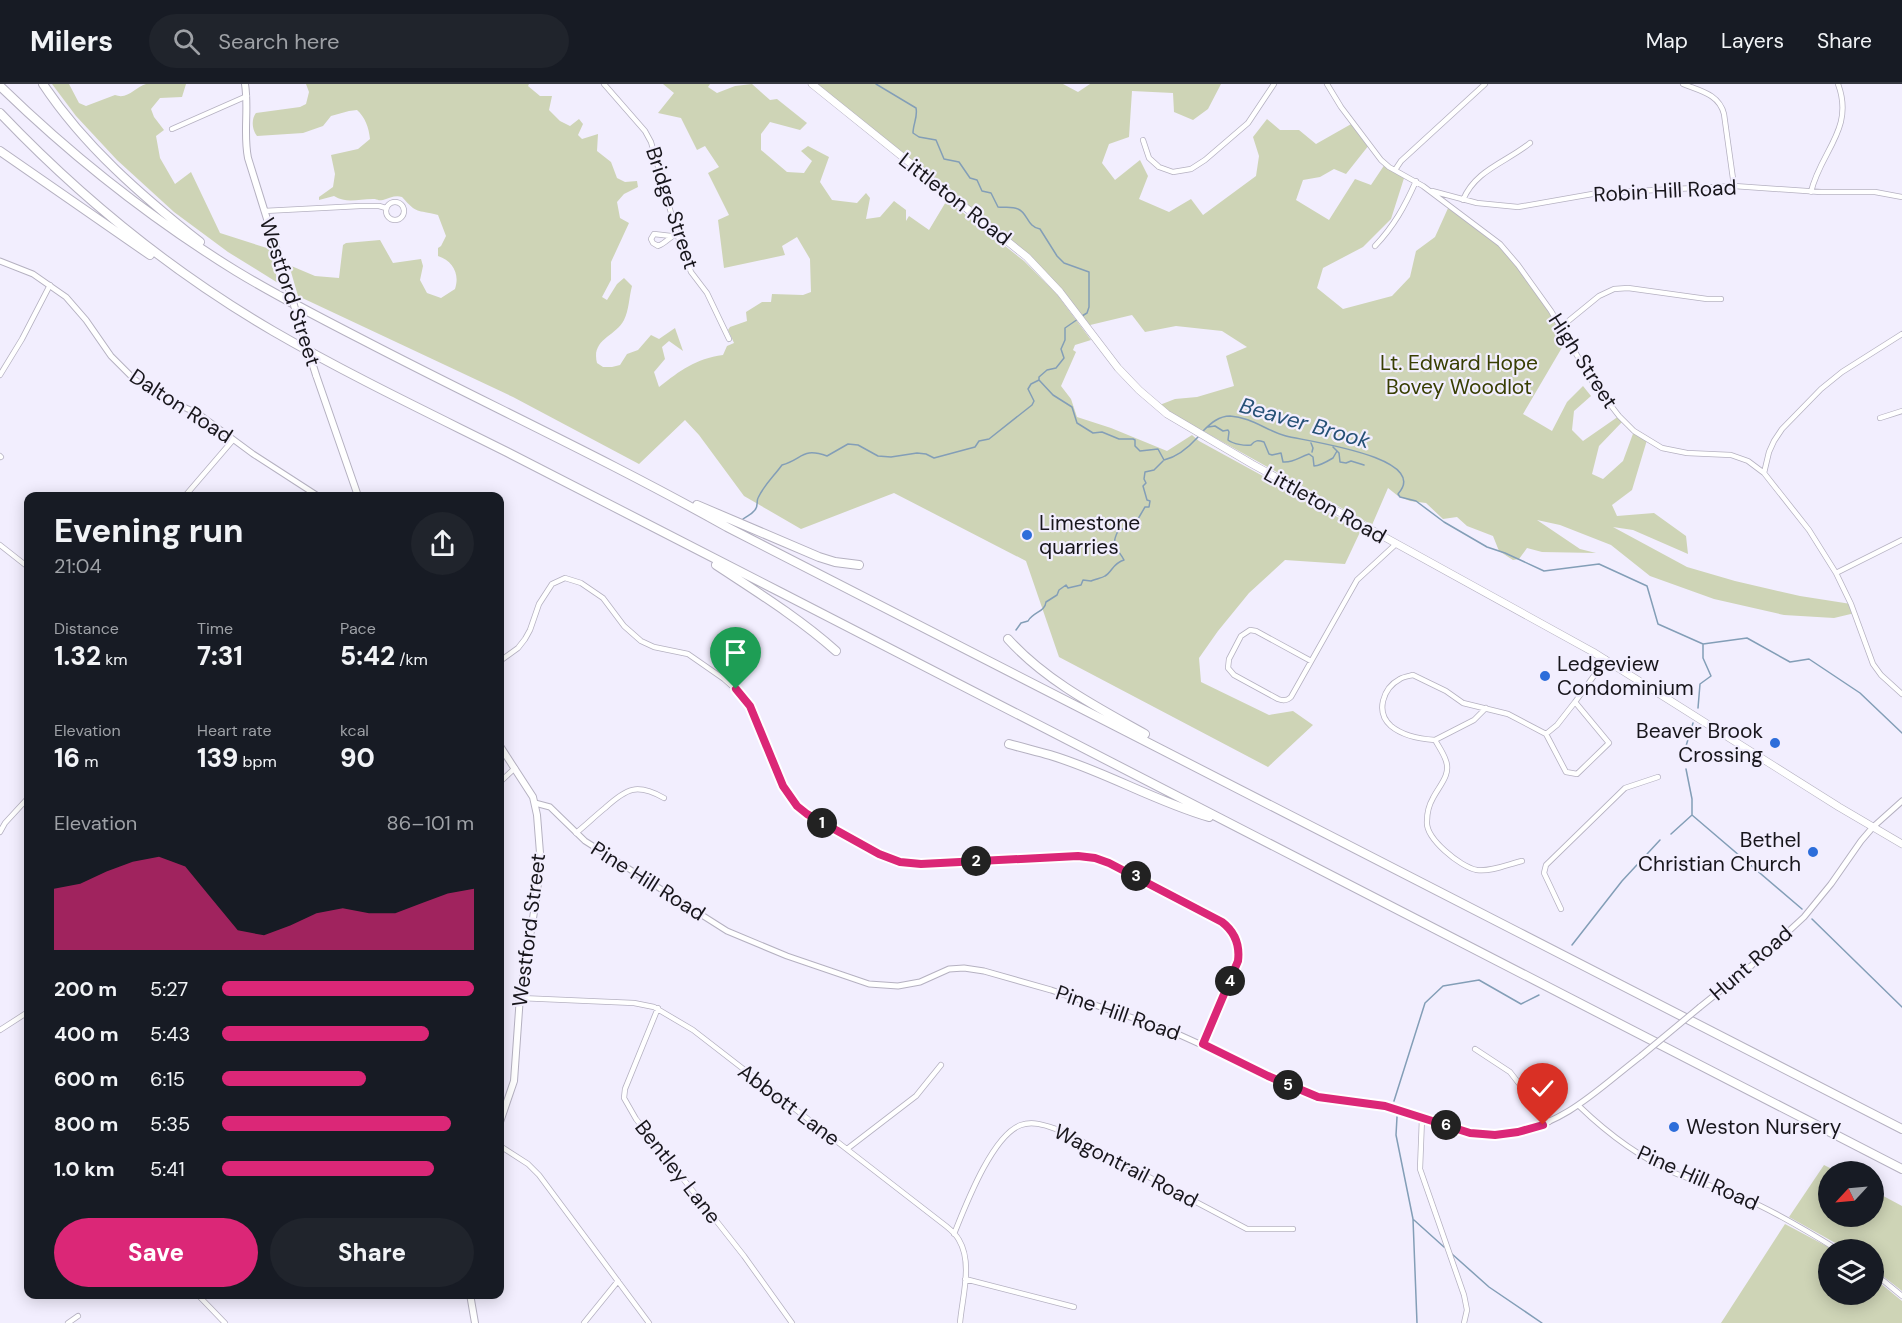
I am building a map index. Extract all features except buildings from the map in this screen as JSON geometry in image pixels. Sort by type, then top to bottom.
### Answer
[{"type":"highway","points":[[43,84],[80,131],[132,185],[164,214],[238,272]]},
{"type":"highway","points":[[0,86],[62,143],[129,198],[186,239],[287,300],[1902,1129]]},
{"type":"highway","points":[[0,113],[94,204],[165,260],[269,329],[1902,1169]]},
{"type":"highway","points":[[0,150],[167,266],[210,291]]},
{"type":"highway","points":[[641,480],[819,557],[859,565]]},
{"type":"highway","points":[[678,540],[777,604],[836,651]]},
{"type":"highway","points":[[1008,639],[1029,660],[1060,685],[1218,778]]},
{"type":"highway","points":[[1009,744],[1051,755],[1190,812],[1231,824]]},
{"type":"main road","name":"Westford Street","points":[[245,84],[247,154],[316,375],[357,492]]},
{"type":"main road","name":"Littleton Road","points":[[812,84],[1028,257],[1070,304],[1126,377],[1157,406],[1179,422],[1606,659],[1902,844]]},
{"type":"main road","name":"Westford Street","points":[[504,752],[535,803],[540,853],[537,894],[520,998],[514,1081],[504,1110]]},
{"type":"main road","points":[[471,1299],[475,1323]]},
{"type":"street","name":"Bridge Street","points":[[604,84],[645,130],[651,142],[676,234],[691,272],[707,294],[729,339]]},
{"type":"street","points":[[1143,140],[1149,158],[1159,167],[1173,172],[1191,169],[1248,123],[1274,84]]},
{"type":"street","name":"High Street","points":[[1327,84],[1336,101],[1381,160],[1416,181],[1500,244],[1535,287],[1592,381],[1623,421],[1640,436],[1662,448],[1679,452],[1731,455],[1748,462],[1764,473],[1809,530],[1836,573],[1851,604],[1873,664],[1902,694]]},
{"type":"street","points":[[1395,170],[1405,157],[1485,84]]},
{"type":"street","points":[[1683,84],[1712,95],[1721,103],[1734,186]]},
{"type":"street","points":[[1810,192],[1841,125],[1843,104],[1838,84]]},
{"type":"street","points":[[172,129],[247,96]]},
{"type":"street","points":[[1463,200],[1484,173],[1530,143]]},
{"type":"street","points":[[1375,246],[1399,217],[1416,181]]},
{"type":"street","name":"Robin Hill Road","points":[[1430,191],[1463,200],[1518,207],[1599,193],[1734,186],[1810,192],[1875,192],[1902,197]]},
{"type":"street","points":[[397,202],[402,206],[404,215],[398,220],[392,220],[386,216],[386,208],[391,203],[397,202]]},
{"type":"street","points":[[264,211],[369,206],[386,208]]},
{"type":"street","points":[[670,236],[676,234]]},
{"type":"street","name":"Dalton Road","points":[[0,261],[28,271],[50,285],[74,305],[107,351],[134,379],[157,395],[199,414],[233,440],[312,492]]},
{"type":"street","points":[[0,375],[50,285]]},
{"type":"street","points":[[1561,327],[1599,296],[1614,289],[1628,288],[1721,299]]},
{"type":"street","points":[[1764,473],[1774,441],[1821,389],[1842,372],[1902,333]]},
{"type":"street","points":[[1880,418],[1902,411]]},
{"type":"street","points":[[188,492],[233,440]]},
{"type":"street","points":[[1836,573],[1902,540]]},
{"type":"street","points":[[1311,661],[1256,631],[1250,630],[1241,636],[1228,660],[1228,665],[1232,673],[1278,699],[1284,701],[1291,697],[1358,580],[1396,544]]},
{"type":"street","points":[[0,545],[24,564]]},
{"type":"street","points":[[504,657],[518,648],[525,639],[539,604],[552,584],[563,579],[575,580],[603,598],[624,626],[641,641],[649,646],[688,654],[736,689],[750,706],[783,786],[795,804],[807,814],[875,852],[895,860],[921,864],[1078,856],[1095,858],[1114,865],[1217,918],[1233,933],[1239,954],[1236,967],[1203,1044]]},
{"type":"street","points":[[1546,734],[1575,702],[1606,659]]},
{"type":"street","points":[[1486,708],[1474,720],[1435,740],[1418,738],[1390,725],[1381,709],[1386,692],[1400,679],[1413,675],[1464,704],[1486,708],[1508,714],[1546,734],[1566,772],[1577,774],[1609,743],[1575,702]]},
{"type":"street","points":[[1435,740],[1447,762],[1447,772],[1428,811],[1426,828],[1432,838],[1452,855],[1477,870],[1522,861]]},
{"type":"street","points":[[504,779],[515,768]]},
{"type":"street","points":[[1561,909],[1544,873],[1546,865],[1625,788],[1658,777]]},
{"type":"street","points":[[576,833],[628,790],[644,790],[664,798]]},
{"type":"street","name":"Hunt Road","points":[[1580,1106],[1770,950],[1804,917],[1832,884],[1873,827],[1902,801]]},
{"type":"street","points":[[0,832],[24,802]]},
{"type":"street","name":"Pine Hill Road","points":[[535,803],[546,804],[576,833],[633,873],[727,931],[841,976],[869,984],[898,986],[920,982],[949,969],[964,968],[984,971],[1107,1008],[1203,1044],[1310,1094],[1325,1099],[1385,1106],[1470,1133],[1488,1136],[1518,1132],[1549,1122],[1580,1106],[1620,1141],[1650,1161],[1679,1175],[1738,1196],[1820,1239]]},
{"type":"street","name":"Abbott Lane","points":[[520,998],[634,1003],[658,1008],[693,1029],[958,1238],[964,1251],[966,1268],[960,1323]]},
{"type":"street","name":"Bentley Lane","points":[[658,1008],[625,1089],[624,1098],[636,1119],[744,1256],[792,1323]]},
{"type":"street","points":[[0,1030],[24,1015]]},
{"type":"street","points":[[1475,1049],[1510,1072],[1549,1122]]},
{"type":"street","points":[[847,1149],[916,1096],[941,1065]]},
{"type":"street","points":[[1422,1118],[1419,1169],[1464,1295],[1467,1310],[1464,1323]]},
{"type":"street","name":"Wagontrail Road","points":[[954,1234],[990,1156],[1012,1130],[1022,1125],[1033,1124],[1042,1124],[1062,1131],[1247,1229],[1293,1229]]},
{"type":"street","points":[[504,1149],[528,1164],[539,1175],[649,1323]]},
{"type":"street","points":[[964,1279],[1074,1306]]},
{"type":"street","points":[[584,1323],[618,1281]]},
{"type":"street","points":[[1884,1282],[1902,1296]]},
{"type":"street","points":[[202,1299],[225,1323]]},
{"type":"street","points":[[68,1323],[78,1316]]},
{"type":"green space","points":[[52,84],[69,84],[79,103],[86,106],[115,95],[128,95],[146,84],[186,84],[182,97],[160,98],[151,109],[164,130],[156,136],[160,158],[175,184],[191,172],[220,233],[270,249],[278,283],[228,252],[174,212],[117,160],[76,116]]},
{"type":"green space","points":[[306,84],[529,84],[528,86],[540,96],[552,96],[549,110],[560,121],[570,126],[579,119],[583,124],[578,135],[582,139],[598,134],[597,151],[611,162],[617,178],[625,182],[637,181],[638,187],[624,194],[617,202],[620,218],[629,223],[611,262],[611,280],[602,297],[607,300],[617,284],[624,278],[632,286],[628,308],[620,326],[597,349],[597,363],[603,367],[620,365],[627,354],[638,350],[651,335],[659,339],[675,328],[683,351],[669,341],[662,347],[665,359],[654,372],[659,387],[689,366],[704,359],[723,355],[727,346],[734,343],[728,330],[730,327],[747,321],[746,312],[762,302],[771,302],[772,294],[803,295],[811,292],[810,259],[797,237],[782,246],[785,255],[724,268],[718,220],[729,215],[708,173],[719,167],[705,146],[697,150],[681,118],[658,113],[674,93],[663,84],[710,84],[708,87],[717,93],[735,86],[752,84],[770,100],[777,99],[807,123],[800,130],[770,122],[761,134],[761,150],[787,172],[804,173],[812,161],[801,151],[808,146],[829,157],[820,182],[832,200],[857,203],[866,193],[870,198],[866,219],[880,217],[894,201],[906,210],[906,221],[909,216],[929,230],[947,200],[1024,261],[1056,293],[1091,340],[1075,345],[1073,350],[1076,352],[1061,386],[1071,399],[1077,417],[1167,451],[1192,435],[1199,441],[1361,530],[1345,564],[1285,560],[1249,593],[1199,658],[1201,682],[1269,715],[1293,711],[1313,725],[1268,767],[1059,657],[1026,561],[894,493],[801,529],[744,496],[699,435],[685,420],[639,464],[513,397],[298,296],[289,265],[315,276],[339,278],[343,245],[346,243],[380,240],[393,263],[421,259],[423,266],[420,280],[427,293],[441,298],[455,289],[457,278],[448,261],[438,256],[438,248],[446,236],[438,215],[415,209],[399,196],[381,200],[343,200],[334,196],[319,200],[319,197],[333,187],[335,174],[331,155],[358,149],[370,139],[366,123],[357,110],[331,116],[323,126],[303,133],[257,136],[253,124],[256,113],[300,107],[306,104],[309,92]]},
{"type":"green space","name":"Lt. Edward Hope Bovey Woodlot","points":[[812,84],[1063,84],[1078,92],[1090,84],[1221,84],[1208,109],[1193,120],[1174,112],[1173,93],[1132,91],[1129,137],[1109,144],[1102,163],[1115,180],[1140,160],[1148,176],[1139,199],[1169,212],[1191,199],[1203,215],[1256,176],[1259,156],[1253,137],[1267,119],[1280,130],[1299,130],[1316,144],[1353,123],[1369,145],[1346,174],[1334,169],[1320,177],[1303,180],[1296,200],[1329,220],[1355,179],[1371,185],[1385,164],[1405,175],[1391,219],[1363,247],[1323,268],[1317,288],[1343,309],[1392,296],[1410,277],[1416,251],[1435,237],[1449,206],[1490,235],[1518,265],[1567,339],[1523,414],[1552,431],[1567,402],[1583,386],[1591,396],[1574,411],[1572,430],[1583,441],[1619,416],[1623,421],[1599,446],[1592,474],[1603,479],[1623,461],[1634,431],[1647,440],[1632,490],[1612,505],[1617,516],[1654,513],[1686,536],[1688,554],[1633,530],[1613,527],[1687,567],[1800,596],[1851,604],[1855,613],[1834,618],[1784,615],[1714,599],[1650,576],[1611,545],[1560,525],[1537,520],[1580,549],[1596,553],[1542,552],[1527,548],[1519,559],[1513,560],[1499,551],[1493,536],[1467,526],[1457,517],[1443,519],[1426,503],[1410,501],[1398,496],[1388,488],[1372,525],[1203,431],[1199,435],[1157,406],[1175,399],[1197,397],[1234,386],[1226,356],[1247,347],[1222,331],[1176,326],[1145,332],[1132,315],[1086,326],[1049,279]]},
{"type":"green space","points":[[1818,1174],[1818,1227],[1884,1227],[1884,1196],[1902,1206],[1902,1291],[1884,1277],[1884,1239],[1828,1239],[1789,1217]]},
{"type":"green space","points":[[1785,1224],[1818,1242],[1818,1305],[1884,1305],[1884,1286],[1902,1301],[1902,1323],[1721,1323]]},
{"type":"waterway","name":"Beaver Brook","points":[[876,84],[916,108],[913,133],[919,137],[936,140],[944,159],[959,162],[970,178],[977,180],[982,191],[991,193],[998,207],[1021,211],[1032,226],[1040,229],[1064,263],[1089,272],[1089,307],[1087,313],[1082,316]]},
{"type":"waterway","name":"Beaver Brook","points":[[1078,319],[1065,328],[1065,340],[1061,349],[1064,358],[1056,368],[1047,370],[1039,377],[1039,380],[1053,395],[1072,407],[1077,423],[1093,433],[1102,432],[1119,439],[1133,439],[1140,451],[1158,449],[1164,460],[1174,457],[1198,437]]},
{"type":"waterway","points":[[742,520],[756,509],[760,493],[782,465],[807,453],[827,456],[848,444],[858,445],[878,456],[891,457],[917,453],[934,458],[975,447],[979,441],[989,439],[1032,405],[1034,401],[1028,389],[1031,384],[1039,380]]},
{"type":"waterway","name":"Beaver Brook","points":[[1203,431],[1226,416],[1238,417],[1286,436],[1339,447],[1383,461],[1398,470],[1404,481],[1398,494],[1400,497],[1416,501],[1444,522],[1487,547],[1544,571],[1599,564],[1647,586],[1658,624],[1703,644],[1747,638],[1790,662],[1809,659],[1860,693],[1902,733]]},
{"type":"waterway","points":[[1208,427],[1215,426],[1223,431],[1228,430],[1228,440],[1236,444],[1251,445],[1257,441],[1264,442],[1269,454],[1281,453],[1283,462],[1293,461],[1309,454],[1313,457],[1314,466],[1316,466],[1333,458],[1337,451]]},
{"type":"waterway","points":[[1311,443],[1312,452]]},
{"type":"waterway","points":[[1333,447],[1339,453],[1340,462],[1351,461],[1364,465]]},
{"type":"waterway","points":[[1016,630],[1021,623],[1028,621],[1066,585],[1068,588],[1081,585],[1083,580],[1091,581],[1104,577],[1117,563],[1124,560],[1115,547],[1116,536],[1118,531],[1135,524],[1145,507],[1149,507],[1150,501],[1147,500],[1143,486],[1146,483],[1145,472],[1154,470],[1163,461]]},
{"type":"waterway","points":[[1698,708],[1700,684],[1711,676],[1703,658],[1703,645]]},
{"type":"waterway","points":[[1686,746],[1693,723]]},
{"type":"waterway","points":[[1671,834],[1692,815],[1692,799],[1686,769]]},
{"type":"waterway","points":[[1692,815],[1802,909]]},
{"type":"waterway","points":[[1572,945],[1622,881],[1660,840]]},
{"type":"waterway","points":[[1812,919],[1902,1007]]},
{"type":"waterway","points":[[1394,1101],[1425,1003],[1443,986],[1479,980],[1521,1004],[1539,995]]},
{"type":"waterway","points":[[1397,1117],[1396,1135],[1413,1219],[1417,1323]]},
{"type":"waterway","points":[[1414,1220],[1444,1247]]},
{"type":"waterway","points":[[1452,1254],[1489,1287],[1542,1323]]},
{"type":"place","name":"Limestone quarries","points":[[1027,535]]},
{"type":"place","name":"Ledgeview Condominium","points":[[1545,676]]},
{"type":"place","name":"Beaver Brook Crossing","points":[[1775,743]]},
{"type":"place","name":"Bethel Christian Church","points":[[1813,852]]},
{"type":"place","name":"Weston Nursery","points":[[1674,1127]]},
{"type":"route","points":[[736,689],[750,706],[783,786],[795,804],[807,814],[879,854],[900,862],[921,864],[1078,856],[1095,858],[1114,865],[1217,918],[1232,930],[1239,954],[1236,967],[1203,1044],[1268,1076],[1325,1099],[1385,1106],[1482,1135],[1518,1132],[1543,1125]]}]
